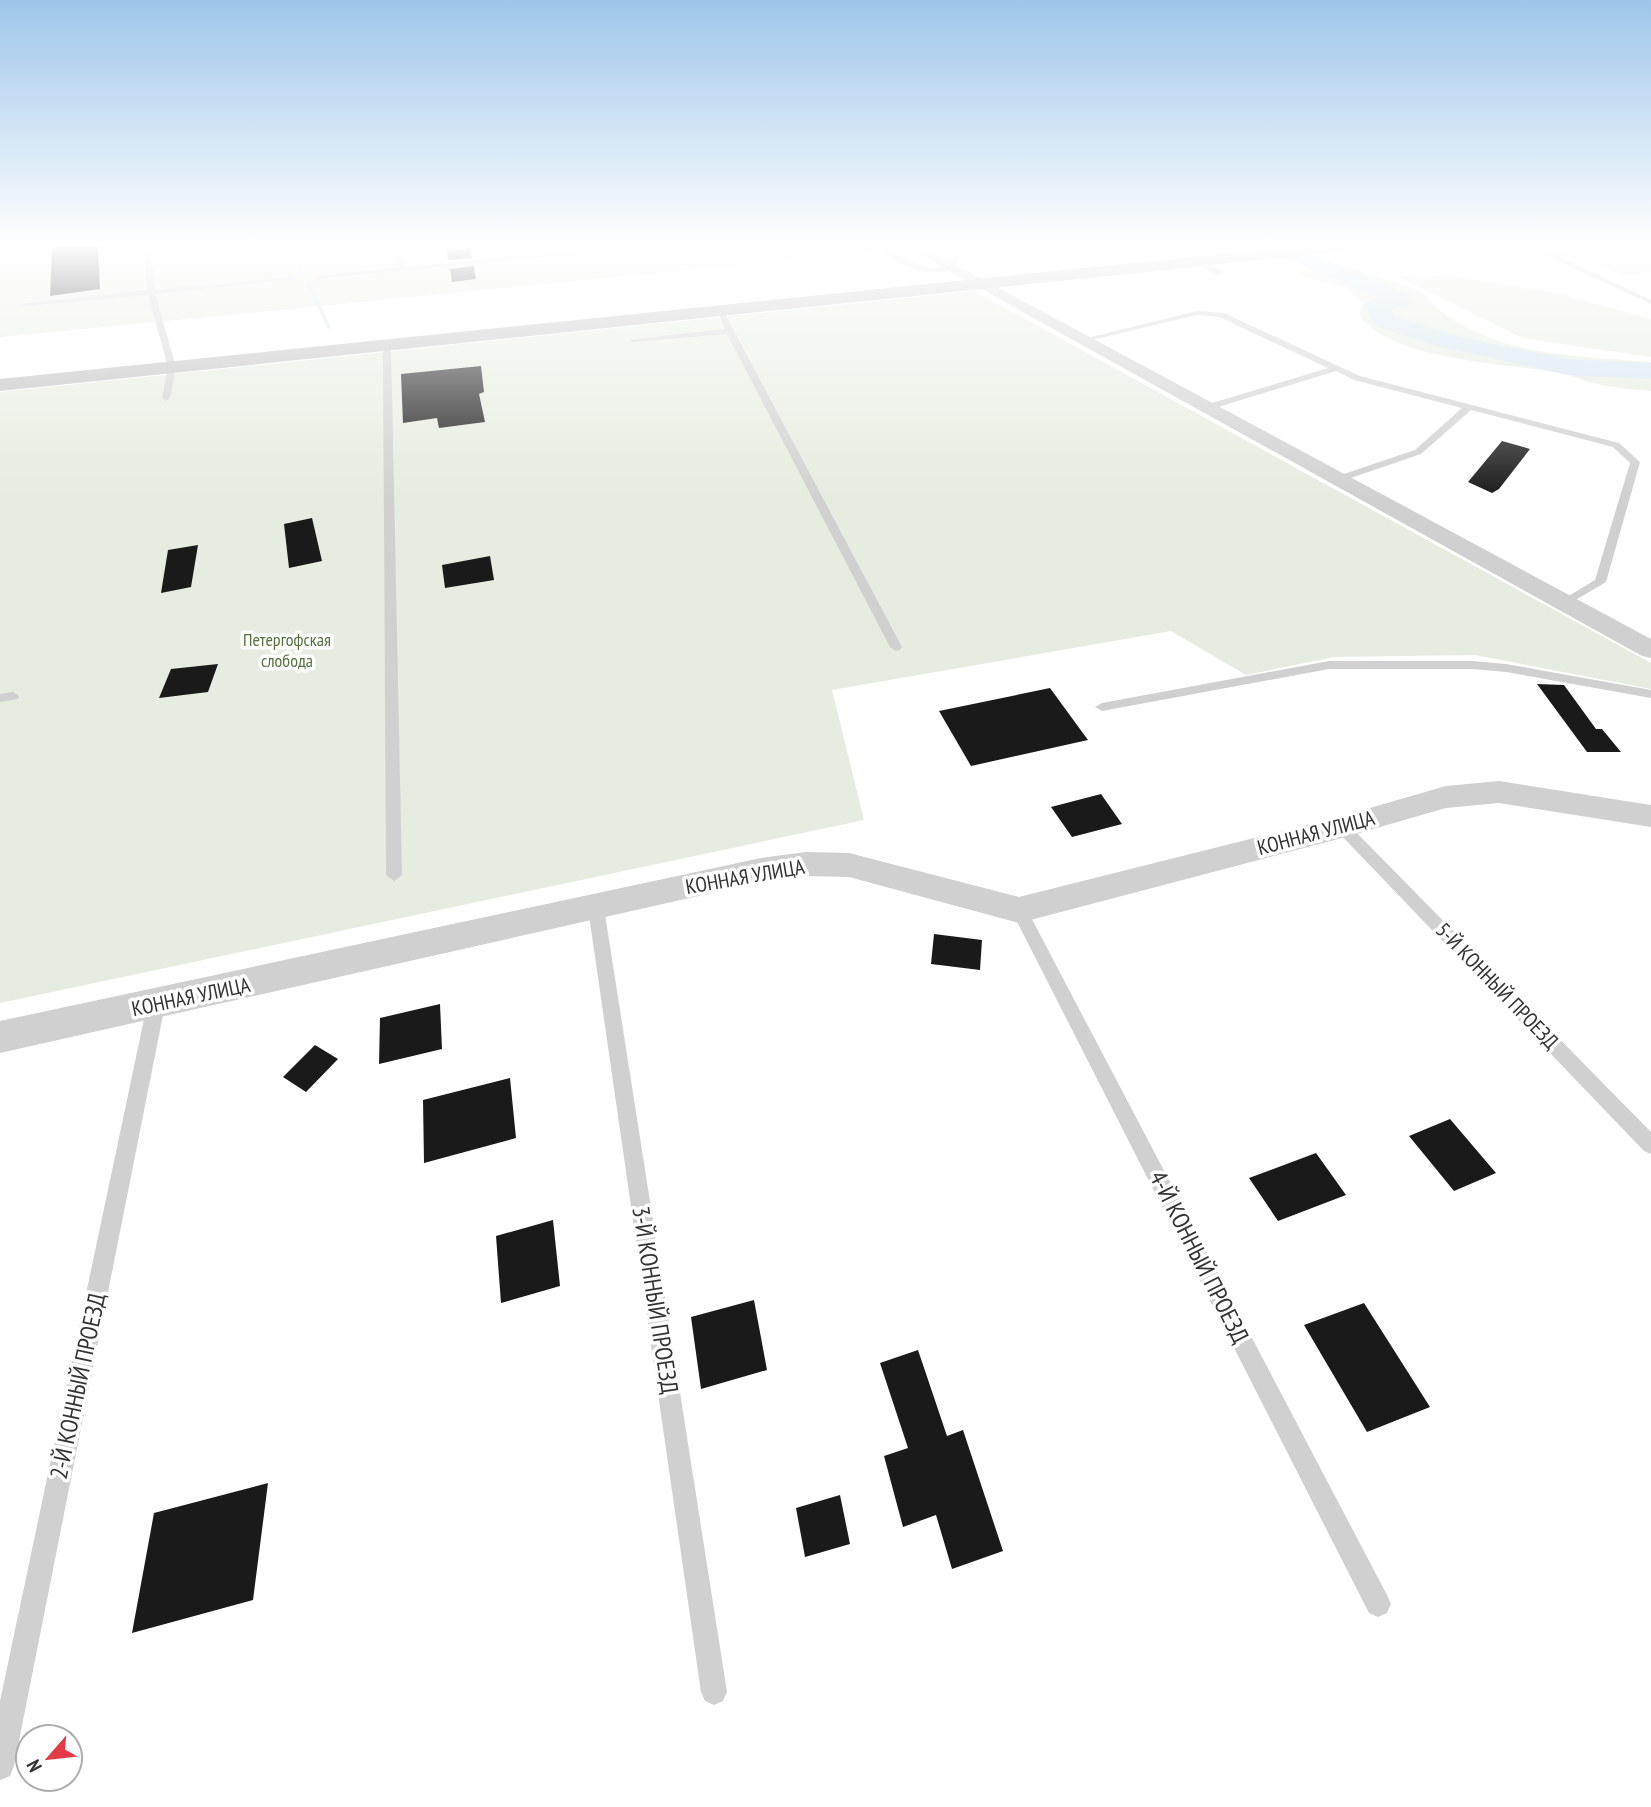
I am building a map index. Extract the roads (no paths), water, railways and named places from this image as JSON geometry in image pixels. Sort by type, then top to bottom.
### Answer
[{"type":"street","points":[[0,385],[541,330]]},
{"type":"street","points":[[1065,330],[1651,650]]},
{"type":"street","name":"КОННАЯ УЛИЦА","points":[[0,1037],[156,1005],[761,870],[806,864],[849,865],[1019,910],[1342,827],[1446,797],[1499,792],[1651,816]]},
{"type":"lane","points":[[162,330],[172,368],[166,398]]},
{"type":"lane","points":[[1083,340],[1124,330]]},
{"type":"lane","points":[[1253,330],[1357,378],[1616,445],[1635,462],[1600,582],[1563,603]]},
{"type":"lane","points":[[633,340],[730,331],[896,647]]},
{"type":"lane","points":[[387,346],[394,875]]},
{"type":"lane","points":[[1205,408],[1335,369]]},
{"type":"lane","points":[[1336,480],[1418,452],[1469,407]]},
{"type":"lane","points":[[1102,707],[1329,665],[1472,665],[1506,668],[1651,694]]},
{"type":"lane","name":"5-Й КОННЫЙ ПРОЕЗД","points":[[1342,827],[1651,1145]]},
{"type":"lane","name":"3-Й КОННЫЙ ПРОЕЗД","points":[[596,908],[714,1692]]},
{"type":"lane","name":"4-Й КОННЫЙ ПРОЕЗД","points":[[1019,910],[1378,1604]]},
{"type":"lane","name":"2-Й КОННЫЙ ПРОЕЗД","points":[[0,1766],[156,1005]]},
{"type":"waterway","points":[[1413,330],[1446,341],[1567,367],[1651,371]]},
{"type":"park label","name":"Петергофская слобода","points":[[287,650]]}]
